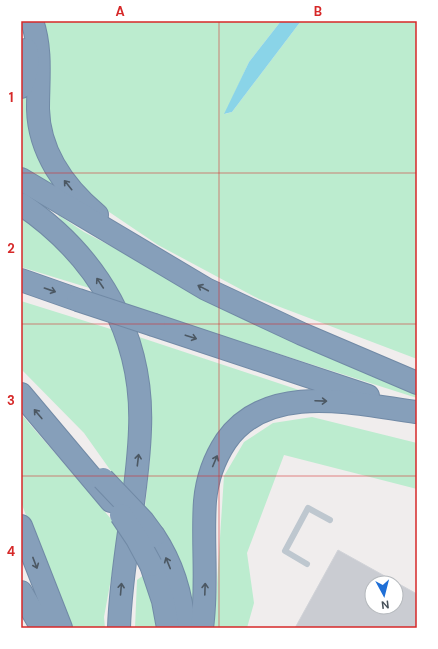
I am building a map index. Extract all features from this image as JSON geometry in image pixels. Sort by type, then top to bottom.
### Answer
[{"type":"highway","points":[[32,21],[38,46],[39,121],[44,144],[50,157],[63,180],[95,213],[150,257]]},
{"type":"highway","points":[[21,32],[27,53],[26,73],[21,88]]},
{"type":"highway","points":[[21,179],[189,280],[302,334],[417,383]]},
{"type":"highway","points":[[21,204],[44,220],[60,234],[76,251],[95,276],[120,316],[134,358],[140,388],[140,429],[122,587],[119,628]]},
{"type":"highway","points":[[21,280],[416,412]]},
{"type":"highway","points":[[238,304],[306,326],[417,372]]},
{"type":"highway","points":[[21,394],[111,501],[132,531],[151,565],[163,601],[168,628]]},
{"type":"highway","points":[[202,628],[206,585],[205,512],[207,486],[217,455],[236,430],[252,417],[261,412],[280,405],[298,401],[343,402],[416,412]]},
{"type":"highway","points":[[54,434],[103,479],[143,521],[154,536],[164,554],[175,582],[180,599],[184,628]]},
{"type":"highway","points":[[21,526],[60,628]]},
{"type":"highway","points":[[21,592],[42,628]]},
{"type":"highway","points":[[21,619],[25,628]]},
{"type":"lane","points":[[308,564],[285,552],[308,508],[330,520]]},
{"type":"green space","points":[[40,21],[281,21],[249,62],[225,114],[232,112],[301,21],[417,21],[417,359],[259,299],[158,245],[90,199],[61,163],[45,124]]},
{"type":"green space","points":[[30,79],[65,191],[21,171],[21,101]]},
{"type":"green space","points":[[57,214],[84,232],[164,274],[417,394],[417,398],[119,303]]},
{"type":"green space","points":[[21,215],[59,246],[96,290],[21,267]]},
{"type":"green space","points":[[21,301],[117,331],[126,374],[133,433],[128,495],[84,433],[21,369]]},
{"type":"green space","points":[[136,336],[311,394],[207,452],[196,625],[164,532],[145,507],[150,459],[149,399]]},
{"type":"green space","points":[[21,414],[120,530],[104,617],[105,628],[69,628],[21,502]]},
{"type":"green space","points":[[312,417],[417,443],[417,489],[284,455],[247,553],[254,603],[247,628],[212,628],[215,614],[224,476],[244,442],[273,423]]},
{"type":"green space","points":[[145,574],[156,628],[135,628],[137,580]]},
{"type":"water","points":[[281,21],[301,21],[232,112],[224,114],[249,62]]},
{"type":"building","points":[[338,550],[383,575],[364,575],[364,615],[404,615],[404,587],[417,594],[417,628],[295,628]]}]
